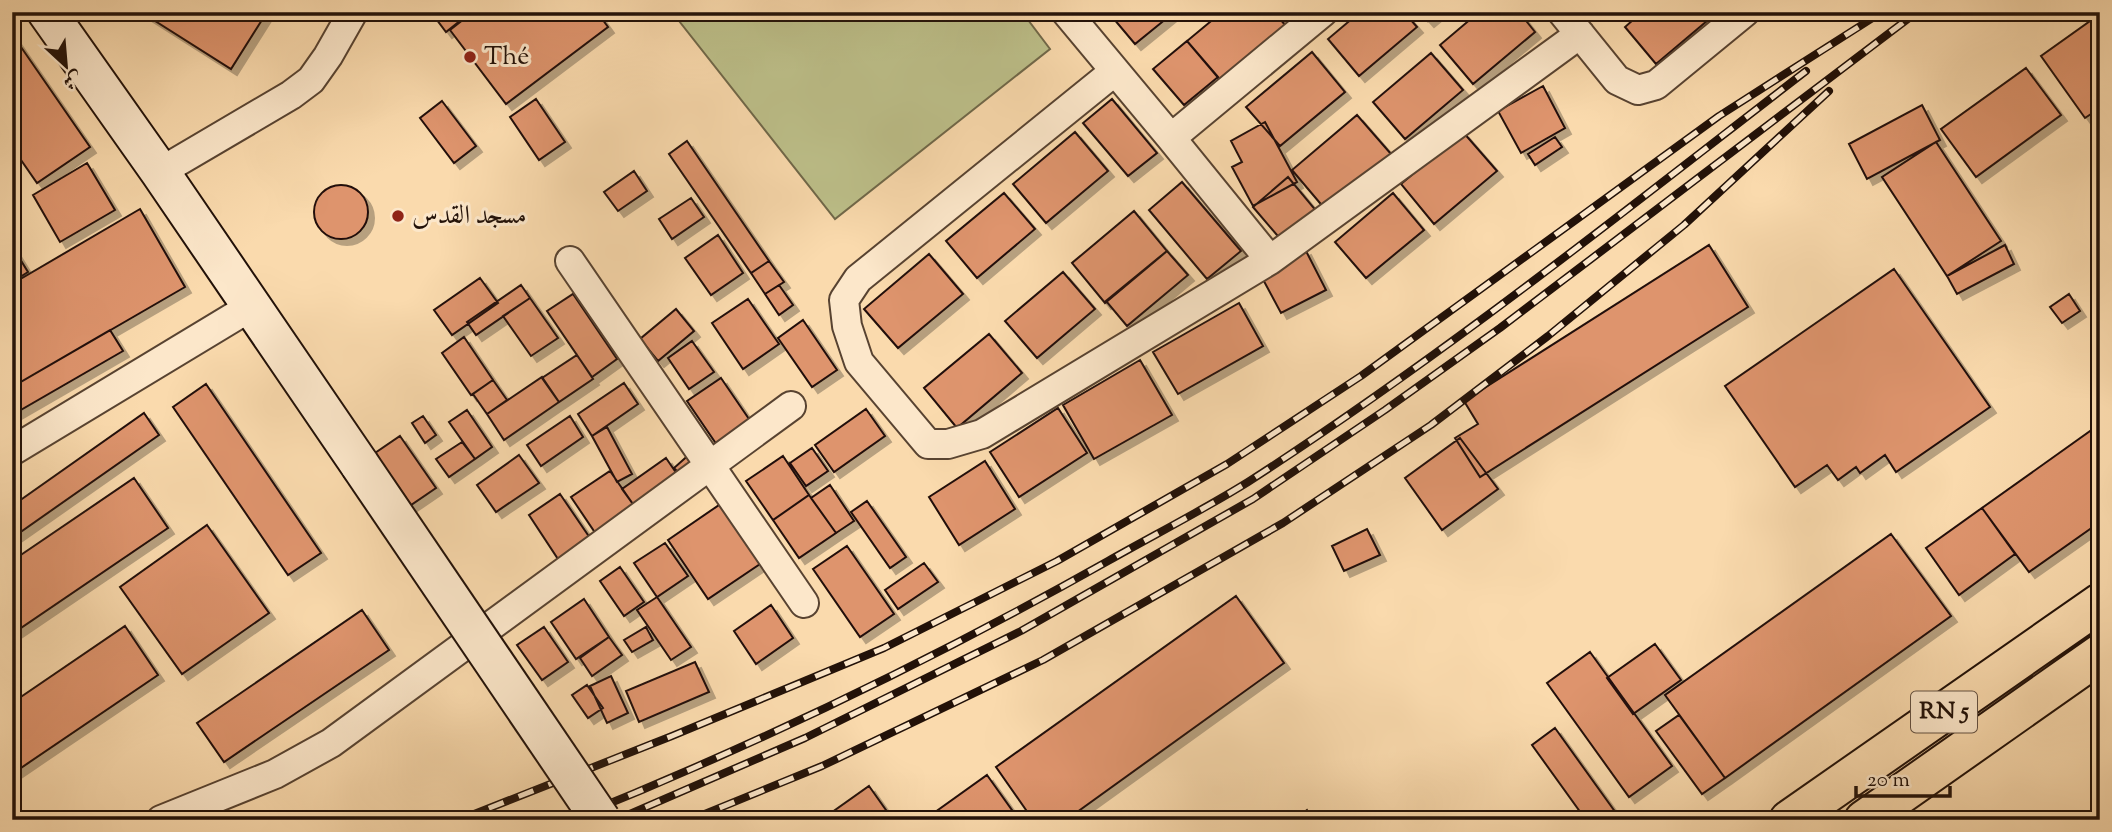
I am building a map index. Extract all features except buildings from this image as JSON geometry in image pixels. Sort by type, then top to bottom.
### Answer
[{"type":"highway","name":"RN 5","points":[[1789,820],[2100,603]]},
{"type":"highway","name":"RN 5","points":[[1864,820],[2100,654]]},
{"type":"main road","points":[[47,12],[252,306],[601,820]]},
{"type":"street","points":[[160,172],[291,95],[311,80],[328,56],[352,12]]},
{"type":"street","points":[[1066,12],[1270,260]]},
{"type":"street","points":[[1171,138],[1323,12]]},
{"type":"street","points":[[1562,12],[1617,80],[1638,90],[1656,85],[1745,12]]},
{"type":"street","points":[[1115,71],[858,279],[844,300],[847,326],[859,362],[928,444],[948,444],[982,434],[1270,260],[1580,34]]},
{"type":"street","points":[[570,261],[804,603]]},
{"type":"street","points":[[12,451],[252,306]]},
{"type":"street","points":[[161,820],[275,774],[331,743],[791,405]]},
{"type":"green space","points":[[672,12],[1022,12],[1050,49],[835,219]]},
{"type":"railway","points":[[459,820],[884,648],[1057,561],[1227,464],[1361,376],[1719,116],[1882,12]]},
{"type":"railway","points":[[616,820],[805,738],[1021,631],[1253,499],[1500,328],[1917,12]]},
{"type":"railway","points":[[569,820],[707,762],[910,667],[1248,482],[1462,334],[1806,71]]},
{"type":"railway","points":[[690,820],[822,766],[1043,660],[1283,523],[1431,425],[1548,336],[1684,225],[1829,91]]},
{"type":"place","name":"Thé","points":[[470,57]]},
{"type":"place","name":"مسجد القدس","points":[[398,216]]}]
